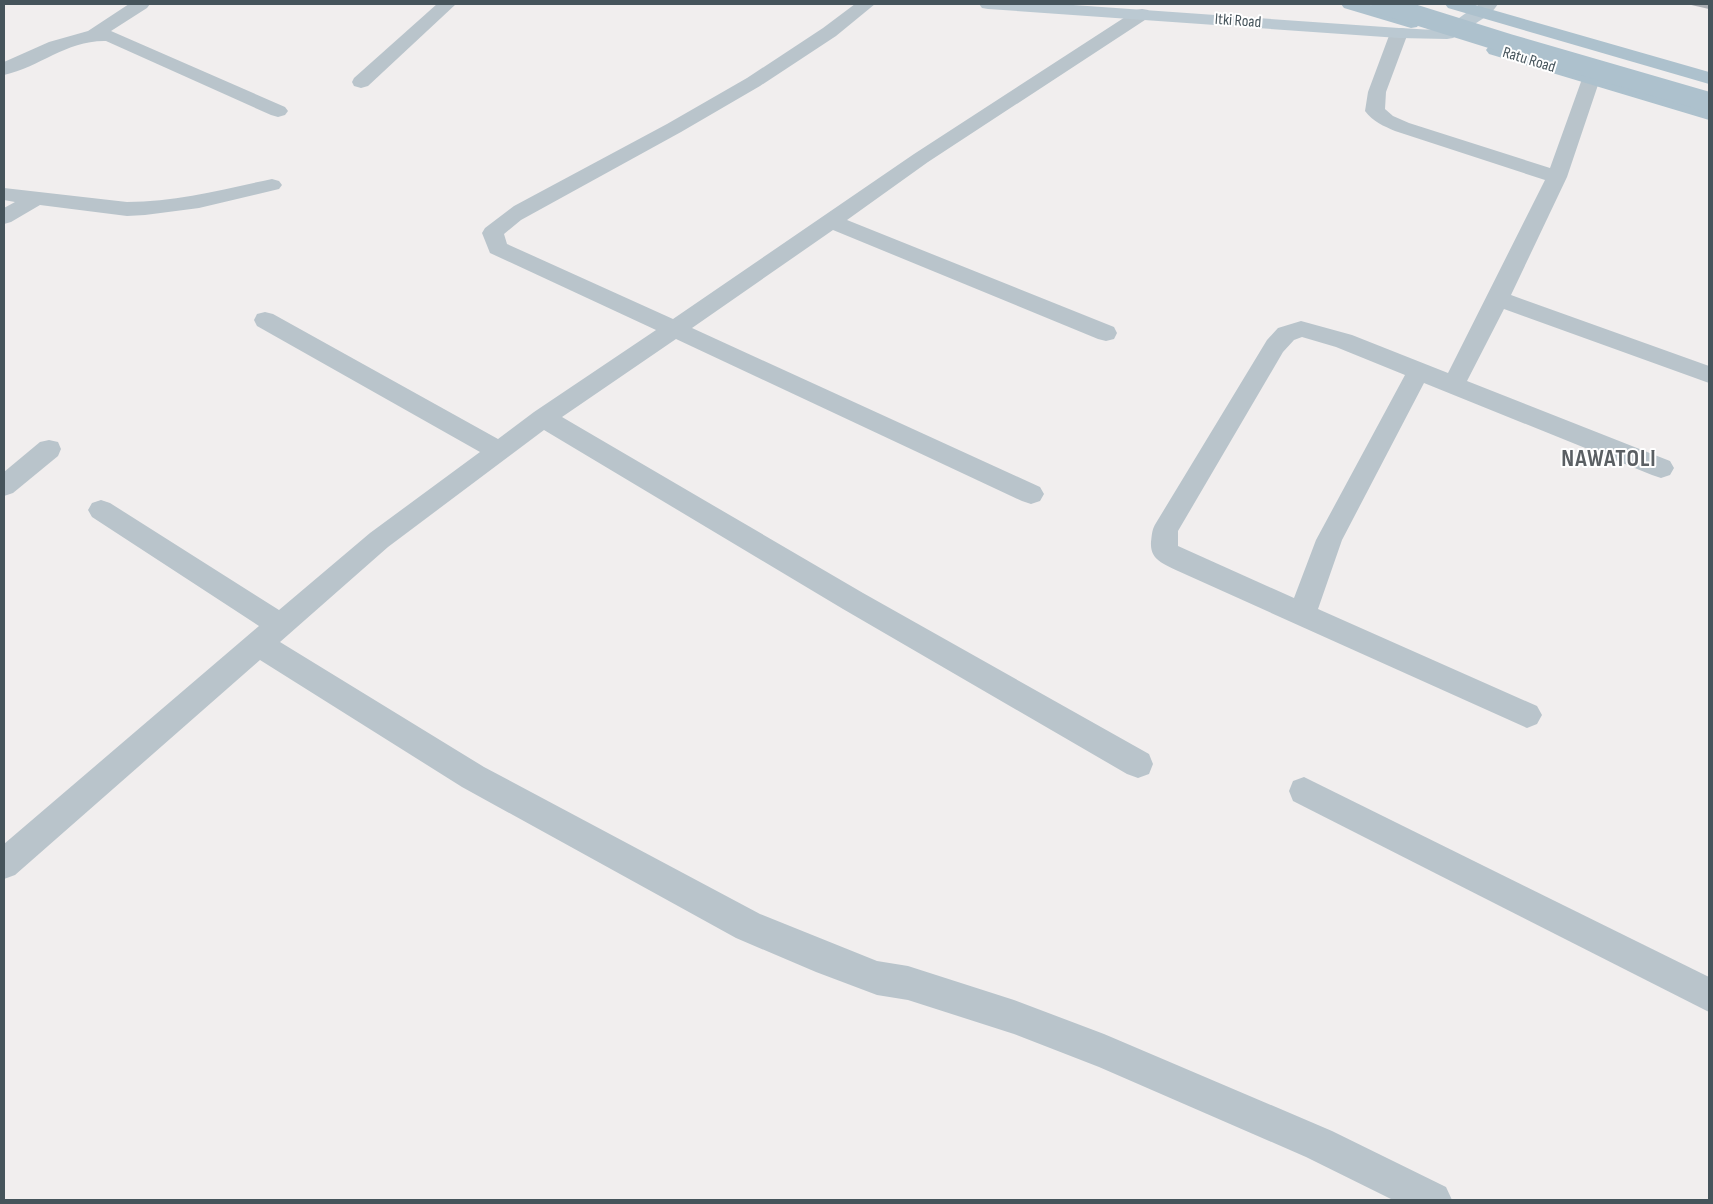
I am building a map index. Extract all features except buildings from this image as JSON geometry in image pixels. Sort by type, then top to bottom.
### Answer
[{"type":"main road","name":"Ratu Road","points":[[1350,4],[1709,114]]},
{"type":"main road","points":[[1381,4],[1709,102]]},
{"type":"main road","points":[[1422,4],[1709,88]]},
{"type":"main road","name":"Ratu Road","points":[[1454,4],[1485,8],[1709,78]]},
{"type":"street","points":[[4,69],[75,39],[95,34],[141,4]]},
{"type":"street","points":[[361,82],[447,4]]},
{"type":"street","points":[[866,4],[832,32],[769,75],[505,220],[493,233],[498,248],[1031,494]]},
{"type":"street","name":"Itki Road","points":[[988,4],[1399,33],[1447,34]]},
{"type":"street","points":[[1447,34],[1485,8]]},
{"type":"street","points":[[4,864],[379,540],[543,418],[675,329],[920,158],[1142,14]]},
{"type":"street","points":[[1399,33],[1377,92],[1375,111],[1386,120],[1402,127],[1558,176]]},
{"type":"street","points":[[95,34],[109,36],[278,111]]},
{"type":"street","points":[[1454,384],[1558,176],[1591,79]]},
{"type":"street","points":[[4,194],[144,210],[272,185]]},
{"type":"street","points":[[4,217],[36,198]]},
{"type":"street","points":[[830,222],[1106,333]]},
{"type":"street","points":[[1498,299],[1709,375]]},
{"type":"street","points":[[265,320],[499,451]]},
{"type":"street","points":[[1527,715],[1187,563],[1164,551],[1165,530],[1275,346],[1286,334],[1301,330],[1322,334],[1419,370],[1661,468]]},
{"type":"street","points":[[1302,614],[1329,540],[1419,370]]},
{"type":"street","points":[[543,418],[853,601],[1138,764]]},
{"type":"street","points":[[4,486],[49,449]]},
{"type":"street","points":[[101,510],[269,634],[473,776],[748,926],[877,978],[908,983],[1014,1017],[1104,1052],[1319,1144],[1433,1200]]},
{"type":"street","points":[[1304,791],[1709,995]]},
{"type":"district","name":"NAWATOLI","points":[[1609,458]]}]
